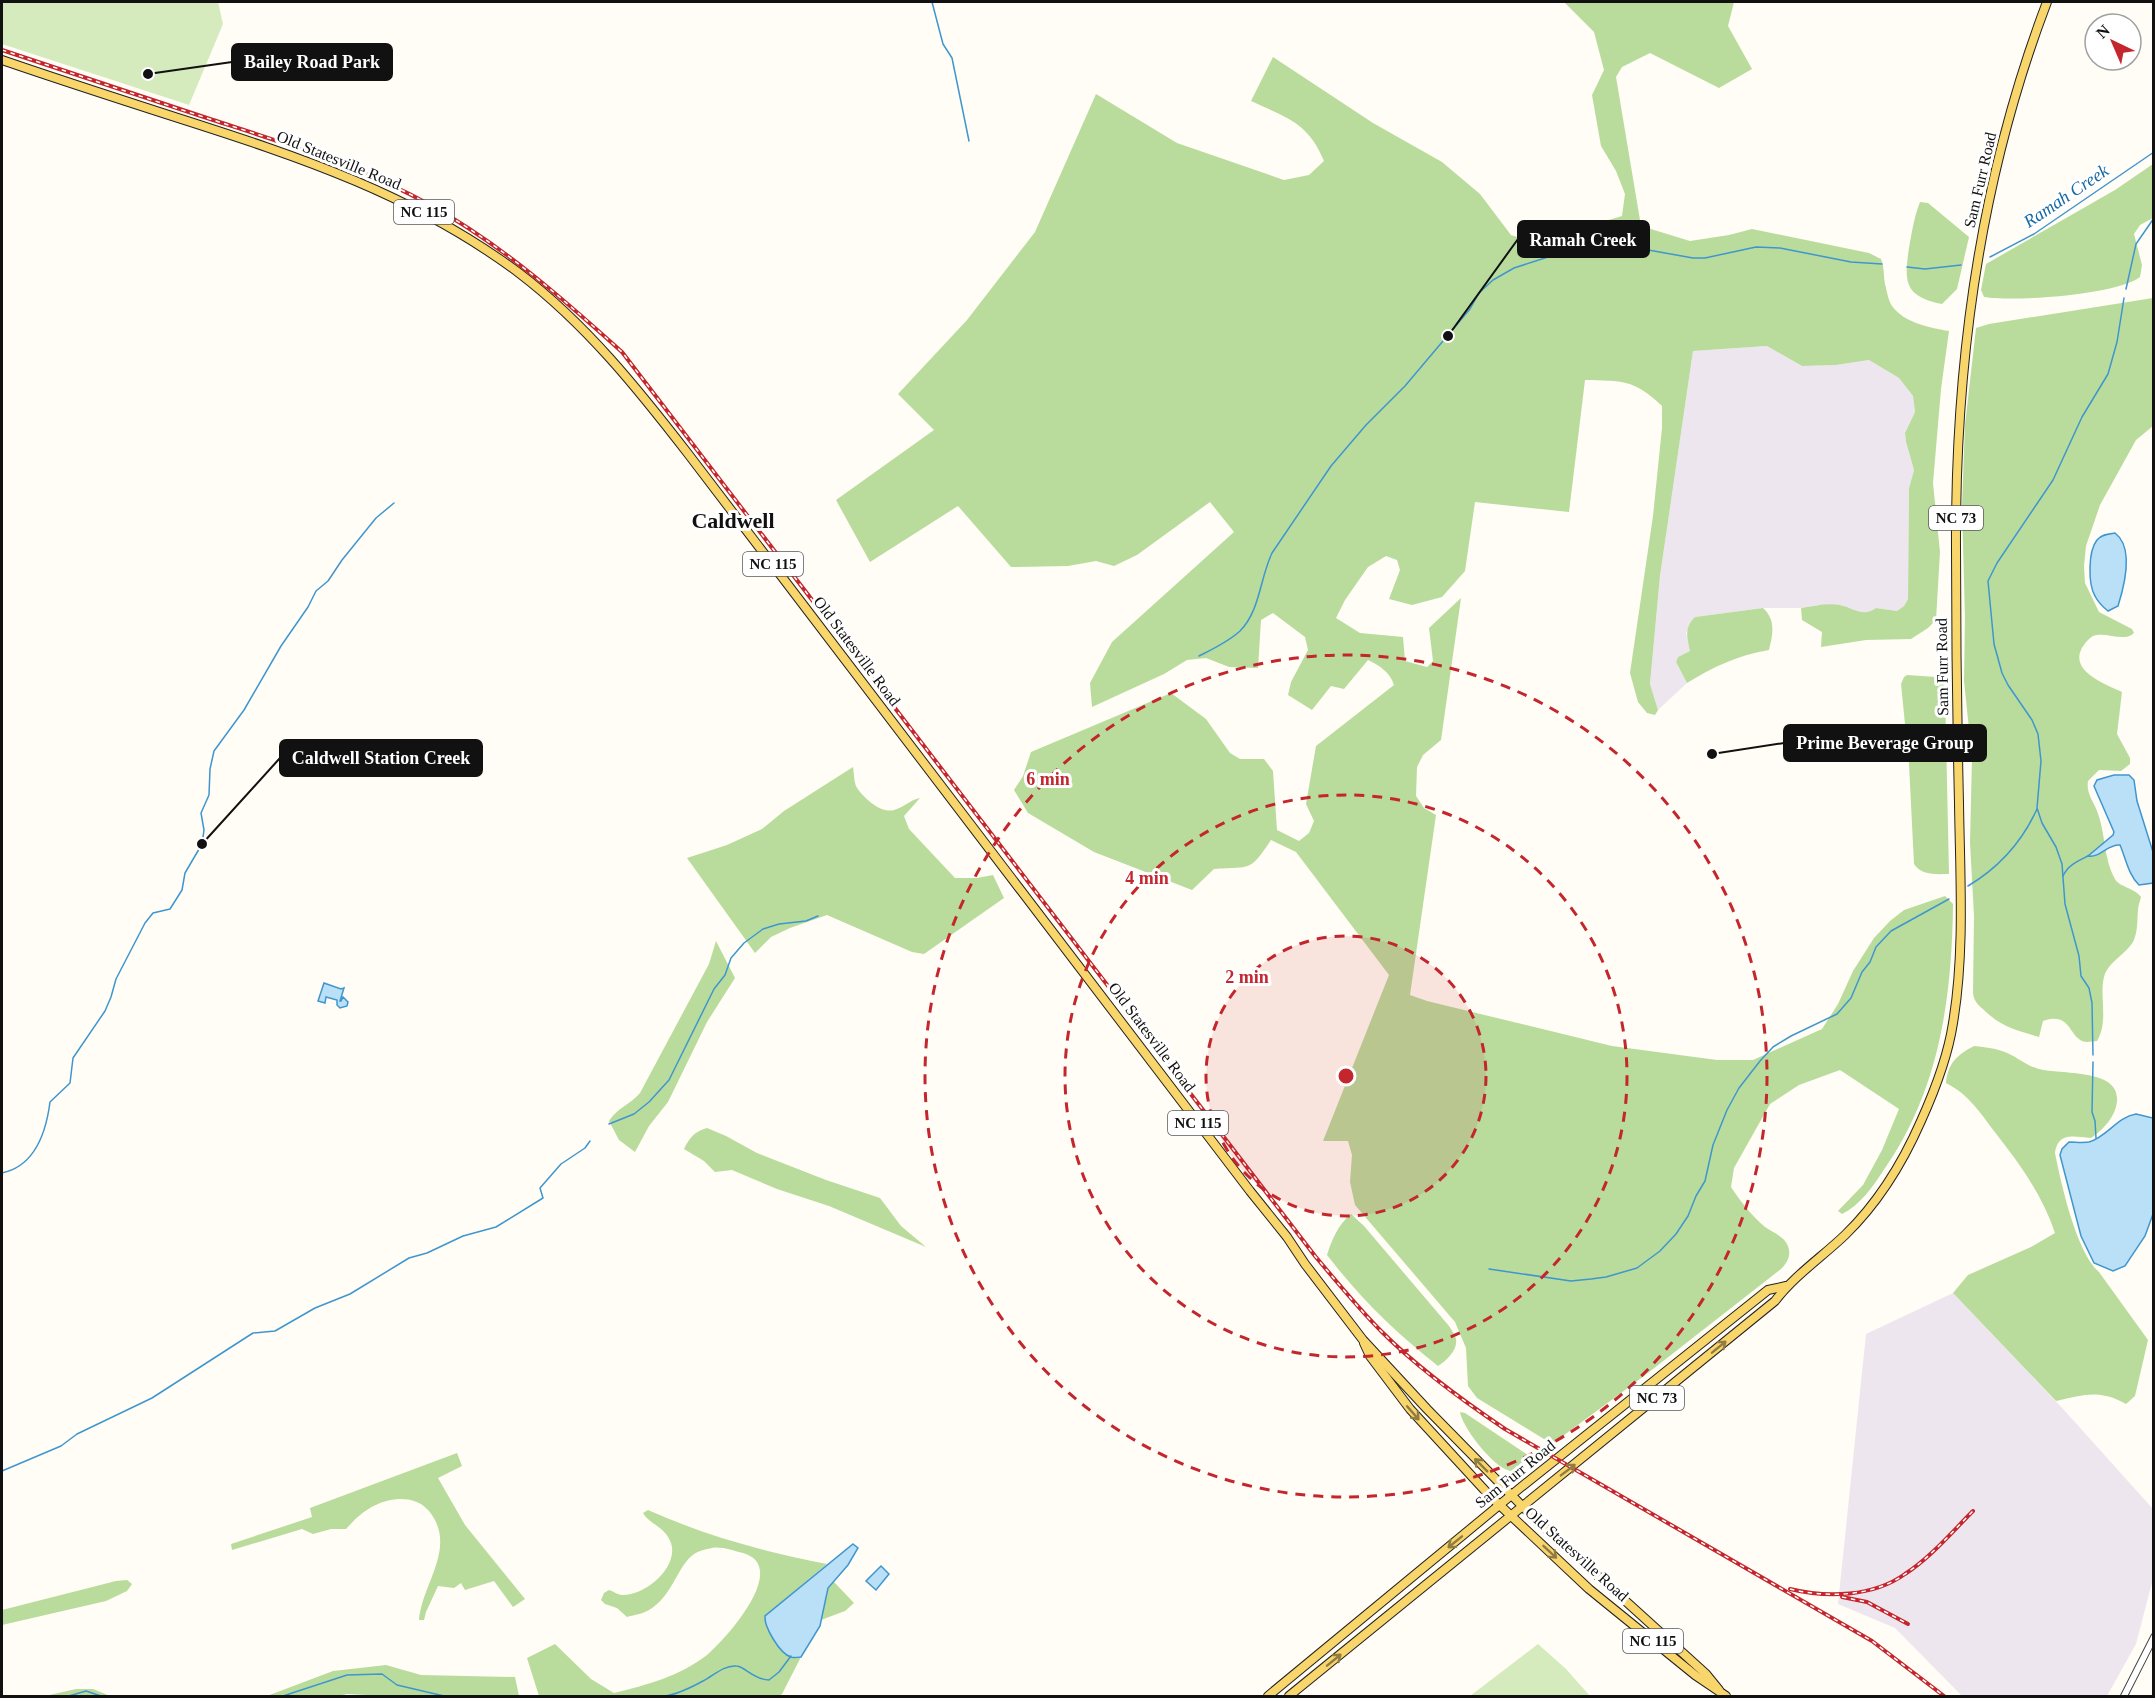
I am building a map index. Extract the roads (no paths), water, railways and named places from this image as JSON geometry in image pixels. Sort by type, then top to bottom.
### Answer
[{"type":"main road","name":"Sam Furr Road","points":[[1288,1696],[1775,1301],[1787,1286],[1852,1229],[1894,1173],[1917,1131],[1938,1078],[1953,1025],[1960,944],[1956,485],[1961,389],[1974,284],[1992,190],[2008,122],[2047,2]]},
{"type":"main road","name":"Old Statesville Road","points":[[2,60],[304,159],[383,192],[441,222],[499,259],[545,294],[578,324],[626,375],[689,454],[1287,1237],[1363,1340],[1522,1507],[1706,1674],[1723,1693]]},
{"type":"main road","name":"Sam Furr Road","points":[[1268,1696],[1500,1505],[1768,1290],[1787,1286]]},
{"type":"main road","name":"Old Statesville Road","points":[[1363,1340],[1370,1356],[1410,1409],[1439,1443],[1500,1505],[1589,1589],[1702,1680],[1723,1693]]},
{"type":"main road","points":[[1612,1606],[1635,1620],[1661,1642],[1673,1644]]},
{"type":"street","points":[[2124,1696],[2154,1637]]},
{"type":"water","points":[[2115,533],[2125,548],[2126,568],[2118,606],[2108,611],[2093,591],[2090,576],[2091,559],[2097,540],[2103,535]]},
{"type":"water","points":[[2114,775],[2129,775],[2134,780],[2137,801],[2153,852],[2153,883],[2139,885],[2135,881],[2120,845],[2115,845],[2097,855],[2088,856],[2114,832],[2094,786],[2097,780]]},
{"type":"water","points":[[324,983],[344,988],[340,1001],[343,997],[348,1002],[347,1006],[340,1008],[337,1000],[326,997],[325,1003],[318,1001]]},
{"type":"water","points":[[2136,1114],[2153,1118],[2153,1214],[2145,1236],[2125,1266],[2113,1271],[2094,1263],[2081,1236],[2060,1155],[2069,1142],[2087,1142],[2095,1139],[2123,1119]]},
{"type":"water","points":[[853,1544],[858,1548],[848,1565],[828,1588],[820,1626],[801,1657],[787,1655],[774,1640],[767,1627],[765,1616]]},
{"type":"water","points":[[881,1566],[889,1574],[876,1590],[866,1581]]},
{"type":"waterway","points":[[932,2],[943,44],[952,58],[969,141]]},
{"type":"waterway","name":"Ramah Creek","points":[[1990,257],[2034,234],[2154,152]]},
{"type":"waterway","points":[[2126,289],[2136,244],[2154,218]]},
{"type":"waterway","name":"Ramah Creek","points":[[1199,656],[1230,639],[1247,623],[1256,604],[1272,553],[1331,466],[1366,425],[1405,386],[1470,309],[1479,293],[1493,280],[1514,268],[1565,249],[1598,241],[1693,258],[1705,258],[1756,247],[1780,248],[1851,262],[1882,264]]},
{"type":"waterway","name":"Ramah Creek","points":[[1907,267],[1925,269],[1961,265]]},
{"type":"waterway","points":[[2093,1055],[2092,1003],[2089,988],[2081,976],[2079,956],[2065,904],[2062,864],[2037,808],[2041,761],[2038,734],[2032,720],[2002,673],[1994,644],[1988,581],[1997,563],[2053,480],[2082,417],[2108,374],[2117,342],[2124,298]]},
{"type":"waterway","points":[[2,1173],[13,1169],[31,1156],[42,1136],[50,1102],[70,1083],[73,1058],[105,1011],[116,979],[145,923],[153,913],[170,909],[182,890],[185,873],[202,844],[204,830],[201,813],[209,795],[210,769],[214,751],[244,710],[316,591],[328,581],[376,518],[394,503]]},
{"type":"waterway","points":[[1968,886],[1990,871],[2009,853],[2037,809]]},
{"type":"waterway","points":[[2063,876],[2070,866],[2088,856]]},
{"type":"waterway","points":[[1489,1269],[1571,1281],[1591,1279],[1637,1268],[1660,1251],[1676,1234],[1688,1216],[1705,1181],[1713,1145],[1727,1110],[1739,1088],[1760,1061],[1773,1047],[1791,1036],[1837,1014],[1851,998],[1876,947],[1891,931],[1949,899]]},
{"type":"waterway","points":[[609,1124],[634,1114],[649,1102],[669,1080],[714,989],[725,975],[731,958],[744,943],[763,929],[779,924],[806,921],[818,916]]},
{"type":"waterway","points":[[2093,1062],[2092,1112],[2096,1138]]},
{"type":"waterway","points":[[2,1471],[61,1446],[77,1434],[152,1398],[253,1333],[275,1331],[315,1308],[350,1294],[409,1258],[427,1253],[463,1236],[496,1227],[543,1198],[540,1188],[561,1164],[585,1148],[590,1141]]},
{"type":"waterway","points":[[664,1696],[689,1688],[732,1666],[769,1680],[779,1672],[791,1656]]},
{"type":"waterway","points":[[283,1696],[347,1675],[382,1674],[397,1685],[444,1696]]},
{"type":"waterway","points":[[69,1696],[86,1691],[101,1696]]},
{"type":"railway","points":[[2,50],[297,147],[379,179],[432,206],[483,238],[554,293],[622,352],[1315,1256],[1382,1332],[1441,1384],[1505,1429],[1872,1641],[1944,1696]]},
{"type":"railway","points":[[1790,1589],[1819,1594],[1849,1594],[1892,1582],[1924,1560],[1973,1511]]},
{"type":"railway","points":[[1842,1597],[1867,1602],[1908,1624]]},
{"type":"place","name":"Bailey Road Park","points":[[148,74]]},
{"type":"place","name":"Ramah Creek","points":[[1448,336]]},
{"type":"place","name":"Prime Beverage Group","points":[[1712,754]]},
{"type":"place","name":"Caldwell Station Creek","points":[[202,844]]},
{"type":"district","name":"Caldwell","points":[[733,520]]}]
